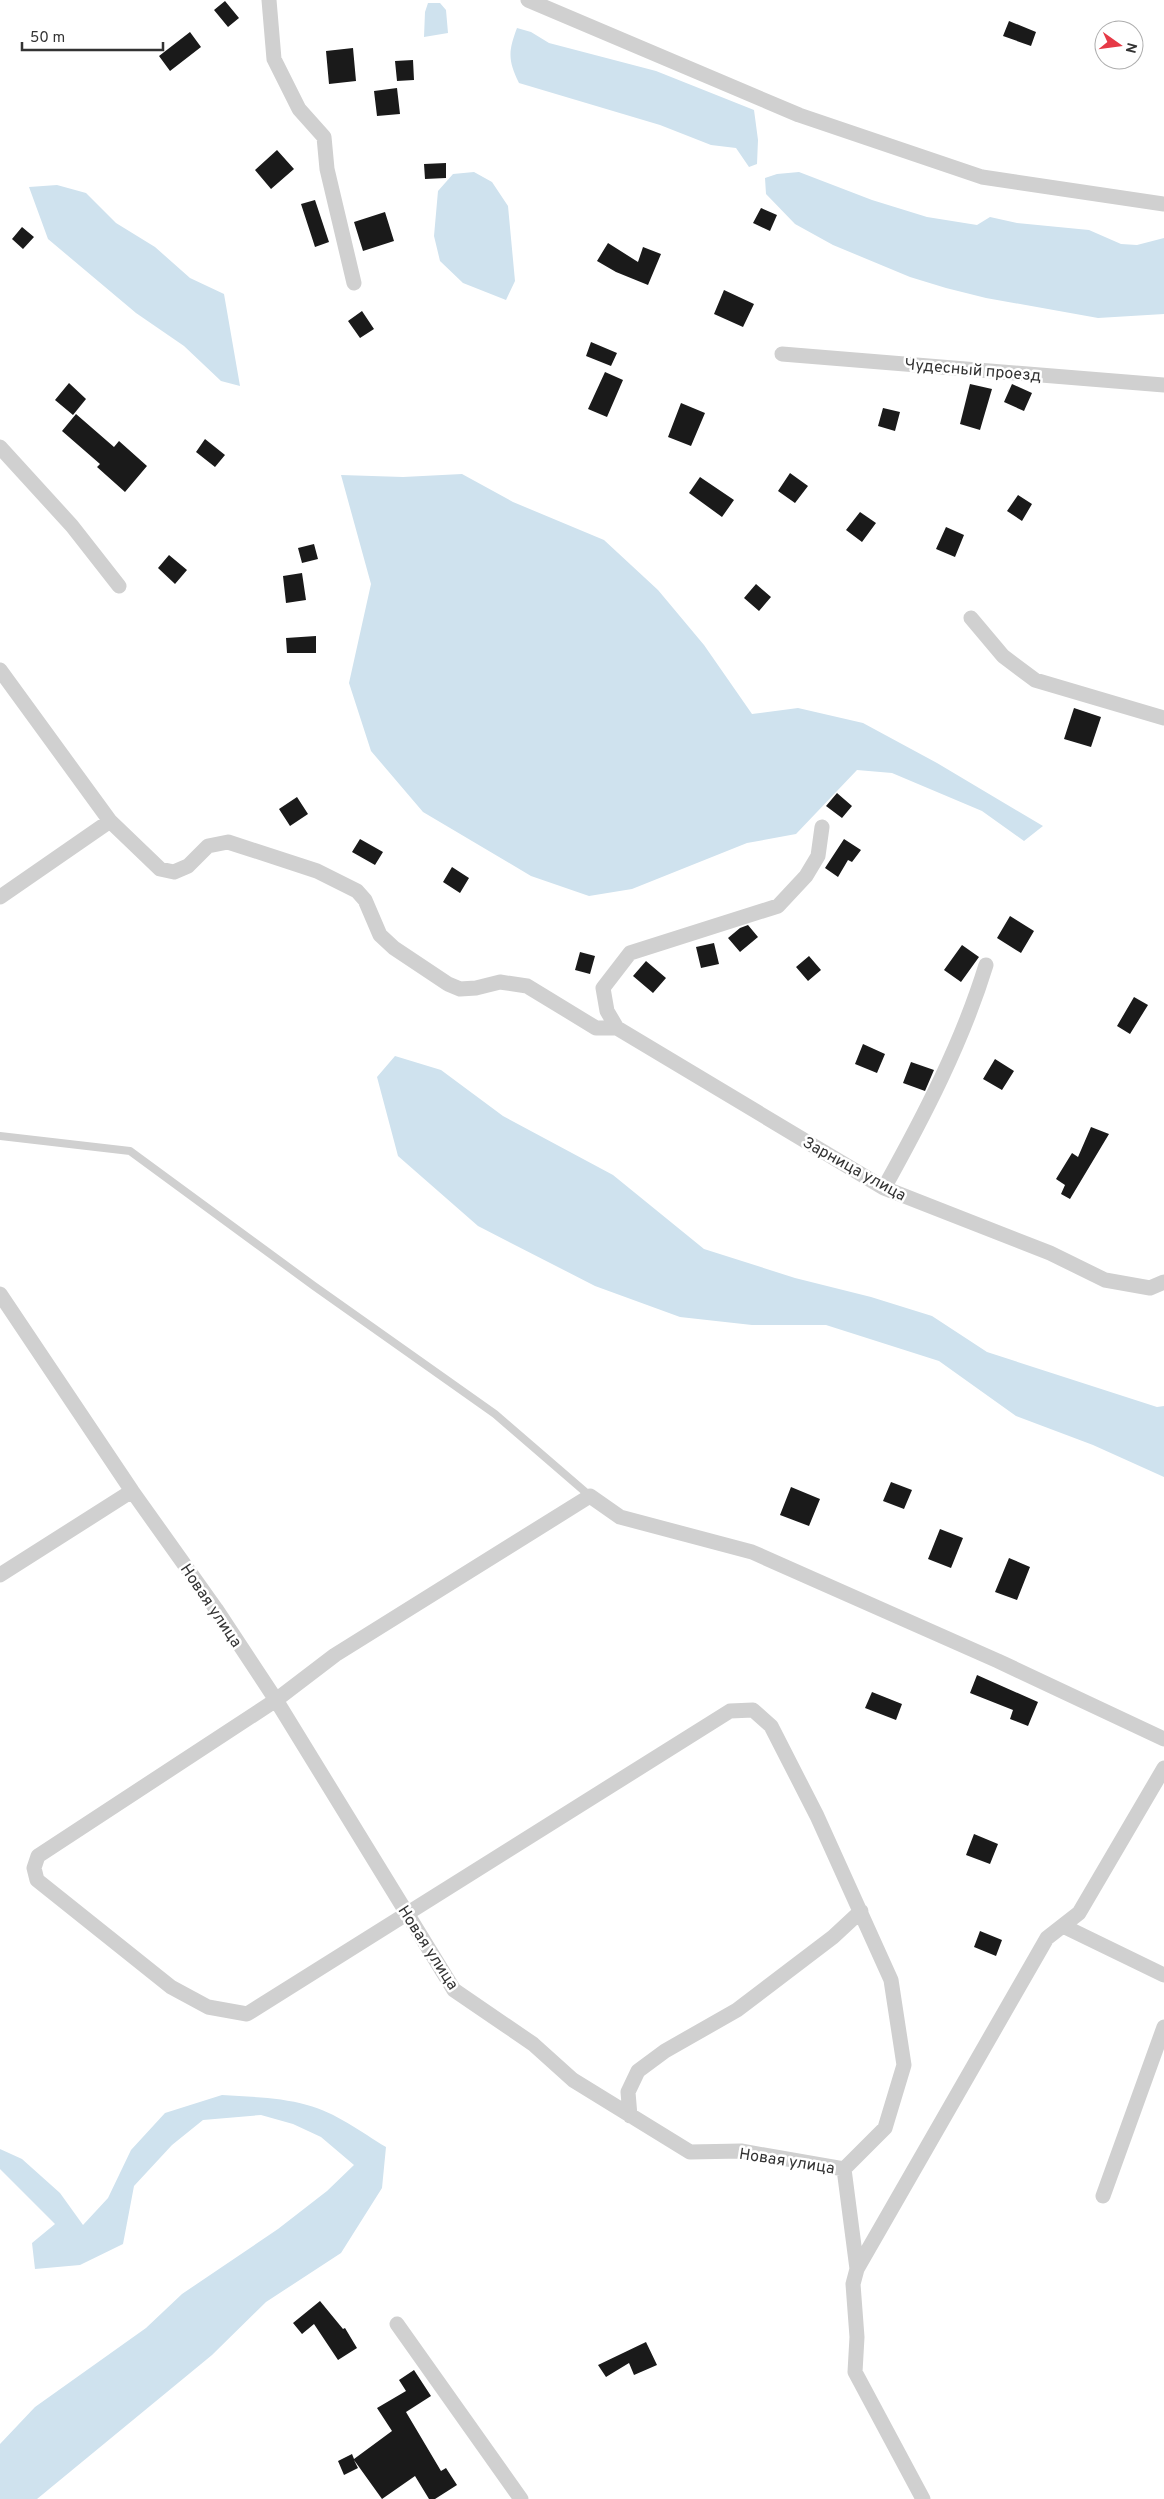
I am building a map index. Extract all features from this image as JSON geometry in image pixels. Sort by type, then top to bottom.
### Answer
[{"type":"street","points":[[269,0],[274,59],[299,109],[324,137],[326,169],[354,283]]},
{"type":"street","points":[[528,0],[799,115],[982,177],[1164,204]]},
{"type":"street","name":"Чудесный проезд","points":[[782,354],[1164,385]]},
{"type":"street","points":[[0,447],[72,526],[119,586]]},
{"type":"street","points":[[971,618],[1003,656],[1035,680],[1066,687],[1164,718]]},
{"type":"street","points":[[0,670],[110,821],[160,869],[174,872],[188,866],[208,846],[228,842],[317,871],[357,891],[365,900],[380,934],[394,948],[448,984],[460,988],[476,988],[500,982],[527,986],[596,1028],[617,1028]]},
{"type":"street","points":[[0,897],[110,821]]},
{"type":"street","points":[[617,1028],[607,1011],[603,988],[630,953],[778,906],[806,876],[818,856],[822,827]]},
{"type":"street","points":[[884,1188],[924,1116],[974,1005],[986,964]]},
{"type":"street","name":"Зарница улица","points":[[617,1028],[884,1188],[1050,1253],[1106,1280],[1150,1288],[1164,1282]]},
{"type":"street","name":"Новая улица","points":[[0,1294],[132,1491],[216,1609],[276,1700],[454,1990],[533,2044],[573,2080],[690,2152],[741,2151],[844,2169],[857,2269],[853,2284],[857,2337],[855,2372],[924,2499]]},
{"type":"street","points":[[0,1575],[132,1491]]},
{"type":"street","points":[[844,2169],[885,2128],[904,2065],[891,1980],[817,1816],[771,1726],[753,1710],[730,1711],[406,1912],[247,2014],[208,2007],[170,1987],[37,1880],[34,1868],[38,1856],[276,1700],[335,1655],[590,1496],[620,1517],[752,1552],[998,1661],[1164,1738]]},
{"type":"street","points":[[857,2269],[1047,1938],[1079,1914],[1164,1768]]},
{"type":"street","points":[[630,2116],[628,2092],[638,2071],[665,2051],[737,2010],[833,1937],[861,1911]]},
{"type":"street","points":[[1063,1926],[1164,1975]]},
{"type":"street","points":[[1103,2196],[1164,2027]]},
{"type":"street","points":[[397,2324],[521,2499]]},
{"type":"lane","points":[[0,1136],[130,1152],[314,1286],[495,1414],[590,1496]]},
{"type":"water","points":[[428,3],[440,3],[446,10],[448,33],[424,37],[425,12]]},
{"type":"water","points":[[517,28],[531,32],[549,43],[656,71],[754,110],[758,140],[757,164],[749,167],[736,148],[711,145],[660,125],[519,83],[510,56]]},
{"type":"water","points":[[474,172],[492,182],[508,206],[515,281],[506,300],[463,283],[440,261],[434,236],[438,191],[453,174]]},
{"type":"water","points":[[799,172],[872,200],[927,217],[977,225],[990,217],[1017,223],[1089,230],[1121,244],[1137,245],[1164,238],[1164,314],[1098,318],[986,298],[910,277],[833,245],[795,224],[766,194],[765,178],[777,174]]},
{"type":"water","points":[[57,185],[86,193],[116,223],[155,247],[190,278],[224,294],[240,386],[221,381],[184,346],[136,313],[48,239],[29,187]]},
{"type":"water","points":[[462,474],[513,502],[604,540],[658,590],[704,645],[752,714],[798,708],[863,723],[937,763],[1043,826],[1024,841],[982,811],[892,773],[857,770],[796,834],[747,843],[632,889],[589,896],[531,876],[423,812],[371,751],[349,683],[371,584],[341,475],[403,477]]},
{"type":"water","points":[[395,1056],[441,1070],[503,1116],[613,1175],[704,1249],[795,1278],[871,1297],[932,1316],[987,1352],[1157,1407],[1164,1406],[1164,1477],[1093,1445],[1016,1416],[939,1361],[826,1325],[752,1325],[680,1317],[595,1286],[478,1226],[398,1156],[377,1077]]},
{"type":"water","points":[[222,2095],[297,2102],[328,2112],[348,2123],[386,2147],[382,2188],[341,2253],[266,2302],[212,2355],[37,2499],[0,2499],[0,2444],[35,2407],[146,2328],[182,2294],[278,2229],[327,2191],[354,2165],[321,2137],[293,2124],[261,2115],[203,2120],[172,2145],[134,2186],[123,2244],[80,2265],[35,2269],[32,2243],[55,2224],[0,2169],[0,2149],[22,2159],[60,2193],[83,2225],[108,2198],[131,2150],[165,2113]]},
{"type":"building","points":[[225,1],[239,18],[228,27],[214,10]]},
{"type":"building","points":[[1009,21],[1036,32],[1031,46],[1003,36]]},
{"type":"building","points":[[190,32],[201,47],[170,71],[159,56]]},
{"type":"building","points":[[353,48],[356,81],[329,84],[326,51]]},
{"type":"building","points":[[413,60],[414,80],[397,81],[395,61]]},
{"type":"building","points":[[397,88],[400,114],[377,116],[374,91]]},
{"type":"building","points":[[277,150],[294,169],[271,189],[255,170]]},
{"type":"building","points":[[446,163],[446,178],[425,179],[424,164]]},
{"type":"building","points":[[315,200],[329,242],[315,247],[301,204]]},
{"type":"building","points":[[761,208],[777,215],[770,231],[753,223]]},
{"type":"building","points":[[385,212],[394,241],[363,251],[354,222]]},
{"type":"building","points":[[22,227],[34,237],[23,249],[12,239]]},
{"type":"building","points":[[608,243],[638,262],[643,247],[661,254],[648,285],[616,272],[597,261]]},
{"type":"building","points":[[724,290],[754,304],[743,327],[714,314]]},
{"type":"building","points":[[362,311],[374,329],[360,338],[348,321]]},
{"type":"building","points":[[591,342],[617,353],[611,366],[586,356]]},
{"type":"building","points":[[605,372],[623,380],[607,417],[588,409]]},
{"type":"building","points":[[69,383],[86,399],[73,415],[55,400]]},
{"type":"building","points":[[970,384],[992,389],[980,430],[960,424]]},
{"type":"building","points":[[1012,384],[1032,393],[1024,411],[1004,402]]},
{"type":"building","points":[[681,403],[705,413],[691,446],[668,437]]},
{"type":"building","points":[[883,408],[900,412],[895,431],[878,426]]},
{"type":"building","points":[[76,414],[114,447],[119,441],[147,466],[125,492],[97,467],[100,464],[62,431]]},
{"type":"building","points":[[205,439],[225,455],[215,467],[196,452]]},
{"type":"building","points":[[790,473],[808,486],[795,503],[778,491]]},
{"type":"building","points":[[700,477],[734,500],[722,517],[689,493]]},
{"type":"building","points":[[1018,495],[1032,504],[1022,521],[1007,511]]},
{"type":"building","points":[[860,512],[876,523],[862,542],[846,530]]},
{"type":"building","points":[[946,527],[964,535],[955,557],[936,549]]},
{"type":"building","points":[[314,544],[318,559],[302,563],[298,548]]},
{"type":"building","points":[[169,555],[187,570],[175,584],[158,568]]},
{"type":"building","points":[[302,573],[306,600],[286,603],[283,576]]},
{"type":"building","points":[[756,584],[771,597],[759,611],[744,598]]},
{"type":"building","points":[[316,636],[316,653],[287,653],[286,638]]},
{"type":"building","points":[[1074,708],[1101,717],[1091,747],[1064,739]]},
{"type":"building","points":[[837,793],[852,806],[842,818],[826,806]]},
{"type":"building","points":[[297,797],[308,814],[290,826],[279,809]]},
{"type":"building","points":[[360,839],[383,852],[375,865],[352,852]]},
{"type":"building","points":[[844,839],[861,850],[852,862],[848,860],[838,877],[825,868]]},
{"type":"building","points":[[452,867],[469,878],[460,893],[443,882]]},
{"type":"building","points":[[1010,916],[1034,931],[1021,953],[997,938]]},
{"type":"building","points":[[748,925],[758,937],[740,952],[728,938],[740,928]]},
{"type":"building","points":[[714,943],[719,964],[701,968],[696,947]]},
{"type":"building","points":[[962,945],[979,957],[961,982],[944,970]]},
{"type":"building","points":[[580,952],[595,956],[590,974],[575,970]]},
{"type":"building","points":[[809,956],[821,970],[808,981],[796,967]]},
{"type":"building","points":[[646,961],[666,978],[653,993],[633,976]]},
{"type":"building","points":[[1134,997],[1148,1005],[1130,1034],[1117,1026]]},
{"type":"building","points":[[863,1044],[885,1054],[877,1073],[855,1064]]},
{"type":"building","points":[[995,1059],[1014,1071],[1002,1090],[983,1079]]},
{"type":"building","points":[[911,1062],[934,1070],[925,1091],[903,1083]]},
{"type":"building","points":[[1091,1127],[1109,1134],[1070,1199],[1061,1194],[1065,1185],[1056,1179],[1072,1153],[1078,1157]]},
{"type":"building","points":[[891,1482],[912,1490],[904,1509],[883,1501]]},
{"type":"building","points":[[791,1487],[820,1499],[809,1526],[780,1515]]},
{"type":"building","points":[[940,1529],[963,1538],[951,1568],[928,1559]]},
{"type":"building","points":[[1009,1558],[1030,1567],[1017,1600],[995,1592]]},
{"type":"building","points":[[977,1675],[1038,1702],[1028,1726],[1010,1719],[1013,1710],[970,1693]]},
{"type":"building","points":[[872,1692],[902,1704],[896,1720],[865,1708]]},
{"type":"building","points":[[974,1834],[998,1844],[990,1864],[966,1855]]},
{"type":"building","points":[[980,1931],[1002,1940],[996,1956],[974,1947]]},
{"type":"building","points":[[320,2301],[343,2329],[345,2328],[357,2348],[338,2360],[314,2324],[302,2334],[293,2323]]},
{"type":"building","points":[[646,2342],[657,2365],[634,2375],[629,2363],[606,2377],[598,2365]]},
{"type":"building","points":[[414,2370],[431,2396],[406,2412],[441,2471],[446,2468],[457,2485],[435,2499],[429,2499],[415,2476],[382,2499],[354,2460],[358,2468],[344,2475],[338,2461],[352,2454],[354,2459],[392,2431],[377,2408],[406,2391],[399,2380]]}]
